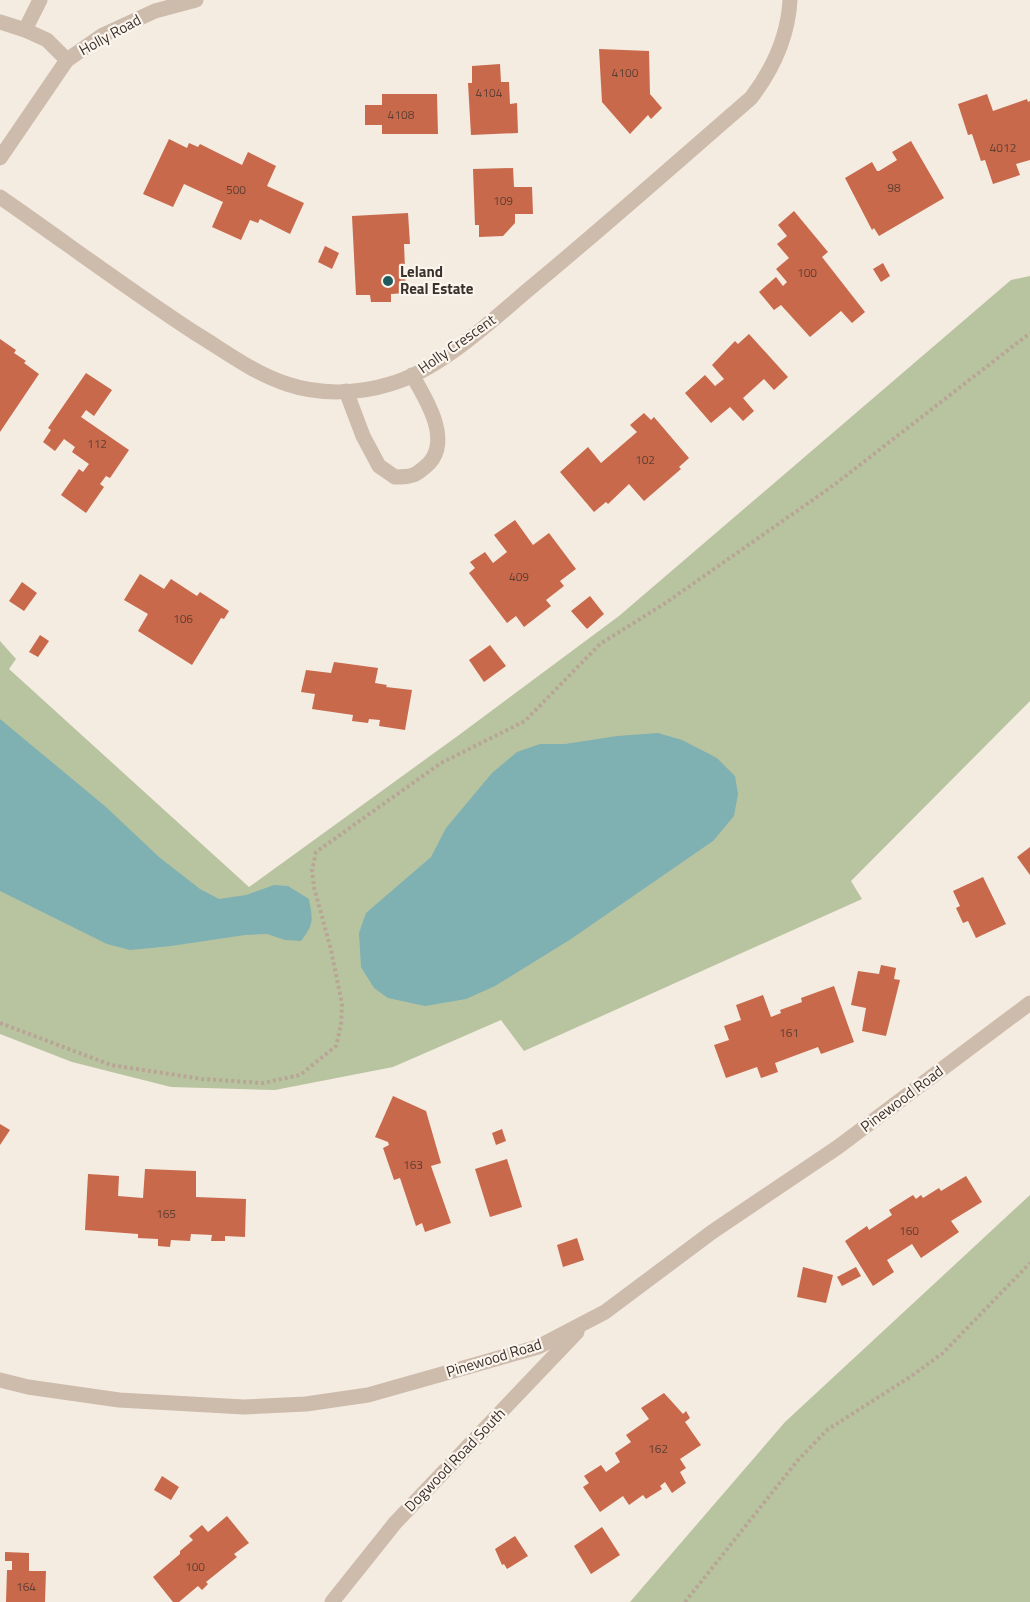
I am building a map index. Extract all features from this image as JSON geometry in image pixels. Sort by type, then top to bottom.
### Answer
[{"type":"street","points":[[24,30],[40,0]]},
{"type":"street","name":"Holly Road","points":[[0,22],[47,40],[67,60],[103,35],[155,11],[196,0]]},
{"type":"street","name":"Holly Crescent","points":[[0,197],[167,314],[258,372],[288,385],[320,392],[359,391],[391,384],[425,369],[470,339],[751,98],[766,78],[782,44],[790,0]]},
{"type":"street","points":[[0,158],[67,60]]},
{"type":"street","points":[[346,391],[363,436],[379,466],[395,477],[415,475],[430,463],[439,444],[434,420],[425,396],[412,375]]},
{"type":"street","name":"Pinewood Road","points":[[0,1380],[28,1388],[119,1400],[244,1407],[306,1404],[368,1395],[538,1347],[605,1312],[712,1232],[838,1147],[1030,1003]]},
{"type":"street","name":"Dogwood Road South","points":[[332,1602],[395,1523],[585,1323]]},
{"type":"path","points":[[0,1023],[111,1065],[202,1079],[264,1083],[300,1075],[336,1046],[341,1025],[342,1004],[331,950],[314,887],[312,871],[316,852],[441,763],[525,721],[600,644],[664,603],[834,485],[1030,333]]},
{"type":"path","points":[[685,1602],[764,1506],[798,1460],[826,1430],[944,1353],[1030,1263]]},
{"type":"green space","points":[[1030,276],[1030,701],[851,881],[862,899],[524,1051],[501,1020],[393,1067],[275,1090],[171,1087],[72,1062],[0,1034],[0,641],[16,659],[9,669],[249,887],[619,616],[1011,280]]},
{"type":"green space","points":[[1030,1195],[1030,1602],[630,1602],[785,1422]]},
{"type":"water","points":[[0,719],[106,807],[159,857],[200,889],[219,899],[246,895],[274,885],[288,886],[309,899],[311,922],[301,941],[285,940],[267,934],[245,935],[130,950],[107,944],[0,891]]},
{"type":"water","points":[[658,733],[682,740],[717,758],[735,776],[738,794],[734,816],[713,841],[571,939],[495,986],[466,999],[425,1006],[388,998],[374,988],[361,967],[359,933],[366,913],[431,857],[446,828],[492,773],[517,752],[540,744],[565,744],[617,736]]},
{"type":"building","points":[[599,49],[649,51],[650,94],[662,108],[651,119],[648,115],[630,134],[602,102]]},
{"type":"building","points":[[500,64],[501,82],[509,82],[510,104],[517,103],[518,133],[471,135],[468,83],[472,83],[472,66]]},
{"type":"building","points":[[382,94],[437,94],[438,134],[382,134],[382,125],[365,125],[365,105],[382,105]]},
{"type":"building","points":[[987,94],[993,111],[1027,99],[1028,102],[1030,101],[1030,160],[1016,164],[1020,175],[993,184],[985,160],[981,161],[972,134],[968,135],[958,104]]},
{"type":"building","points":[[169,139],[187,148],[189,143],[198,147],[200,144],[242,165],[248,152],[276,166],[267,186],[304,203],[290,234],[260,219],[258,223],[250,220],[241,240],[212,227],[223,202],[184,184],[173,207],[143,194]]},
{"type":"building","points":[[911,141],[944,198],[879,236],[874,228],[872,230],[845,178],[872,162],[879,171],[897,160],[892,152]]},
{"type":"building","points":[[513,168],[514,187],[532,187],[533,214],[515,214],[515,223],[503,236],[479,237],[479,225],[475,225],[473,169]]},
{"type":"building","points":[[794,211],[828,252],[822,257],[865,312],[852,323],[841,311],[810,337],[781,305],[774,310],[759,292],[776,277],[783,286],[787,282],[776,269],[789,258],[777,244],[787,236],[778,225]]},
{"type":"building","points":[[408,213],[410,244],[404,244],[406,293],[391,294],[391,302],[371,302],[370,295],[356,295],[352,216]]},
{"type":"building","points":[[325,246],[339,253],[332,269],[318,262]]},
{"type":"building","points":[[883,263],[890,276],[881,282],[873,269]]},
{"type":"building","points":[[749,334],[788,377],[774,390],[764,379],[743,398],[754,411],[743,421],[730,407],[711,423],[685,393],[705,375],[715,386],[724,379],[712,365],[735,341],[738,344]]},
{"type":"building","points":[[0,339],[16,350],[14,353],[39,374],[0,432]]},
{"type":"building","points":[[86,373],[112,390],[94,416],[86,410],[81,417],[129,450],[110,478],[106,476],[100,484],[104,487],[86,513],[61,495],[79,469],[83,472],[89,464],[72,452],[75,447],[64,439],[55,451],[43,442],[51,430],[48,428]]},
{"type":"building","points":[[644,413],[651,420],[654,417],[689,458],[679,467],[681,469],[644,501],[629,484],[608,504],[606,502],[594,512],[560,472],[588,447],[601,463],[637,432],[630,425]]},
{"type":"building","points":[[515,520],[533,545],[549,533],[576,569],[560,581],[564,586],[546,600],[551,606],[524,627],[516,616],[507,623],[469,573],[475,568],[470,562],[485,552],[493,563],[507,552],[494,535]]},
{"type":"building","points":[[140,574],[164,589],[171,579],[197,596],[200,592],[229,611],[224,619],[221,618],[192,665],[138,631],[148,614],[124,600]]},
{"type":"building","points":[[22,582],[37,593],[24,611],[9,601]]},
{"type":"building","points":[[590,596],[604,614],[587,629],[571,611]]},
{"type":"building","points":[[40,635],[49,641],[38,657],[29,652]]},
{"type":"building","points":[[490,645],[506,666],[484,682],[469,660]]},
{"type":"building","points":[[334,662],[378,668],[375,683],[387,685],[386,687],[412,690],[405,730],[379,726],[380,720],[369,719],[368,723],[352,721],[353,715],[312,709],[315,694],[301,692],[306,670],[331,673]]},
{"type":"building","points":[[1030,847],[1030,875],[1017,857]]},
{"type":"building","points":[[983,877],[1006,924],[976,938],[968,921],[963,923],[956,908],[960,906],[953,891]]},
{"type":"building","points":[[881,965],[896,968],[894,979],[900,980],[886,1036],[862,1031],[866,1008],[851,1005],[858,971],[879,974]]},
{"type":"building","points":[[834,986],[854,1042],[821,1054],[818,1047],[775,1063],[778,1072],[761,1078],[757,1067],[726,1078],[714,1045],[729,1040],[724,1026],[741,1020],[736,1005],[763,995],[771,1017],[781,1013],[780,1010],[802,1002],[801,998]]},
{"type":"building","points":[[393,1096],[426,1111],[441,1163],[431,1166],[451,1223],[425,1232],[422,1223],[416,1226],[400,1178],[394,1180],[383,1148],[389,1145],[388,1142],[375,1137]]},
{"type":"building","points":[[0,1124],[10,1130],[0,1145]]},
{"type":"building","points":[[502,1129],[506,1141],[496,1145],[492,1133]]},
{"type":"building","points":[[507,1159],[522,1207],[490,1217],[475,1169]]},
{"type":"building","points":[[145,1169],[196,1171],[196,1197],[246,1199],[245,1237],[225,1236],[225,1241],[211,1241],[212,1235],[191,1234],[190,1241],[171,1240],[170,1247],[158,1246],[158,1239],[138,1238],[138,1234],[85,1230],[88,1174],[119,1176],[118,1196],[143,1198]]},
{"type":"building","points":[[966,1176],[982,1202],[951,1221],[959,1232],[921,1258],[912,1244],[887,1260],[894,1272],[873,1286],[845,1241],[867,1226],[869,1230],[892,1215],[889,1210],[913,1195],[916,1199],[921,1195],[923,1198],[939,1188],[941,1191]]},
{"type":"building","points":[[577,1238],[584,1260],[563,1267],[557,1245]]},
{"type":"building","points":[[803,1267],[833,1275],[826,1303],[797,1297]]},
{"type":"building","points":[[856,1267],[861,1276],[842,1286],[837,1277]]},
{"type":"building","points":[[664,1393],[683,1414],[686,1411],[690,1418],[685,1422],[701,1445],[680,1459],[686,1468],[680,1472],[686,1483],[672,1493],[665,1482],[660,1486],[662,1489],[646,1499],[643,1495],[629,1505],[623,1496],[600,1512],[583,1487],[589,1483],[584,1476],[601,1465],[606,1472],[620,1462],[615,1453],[631,1442],[626,1435],[649,1419],[641,1408]]},
{"type":"building","points":[[162,1476],[179,1487],[171,1500],[154,1490]]},
{"type":"building","points":[[227,1516],[249,1543],[234,1554],[237,1557],[206,1582],[208,1584],[202,1590],[198,1586],[179,1602],[173,1602],[153,1577],[180,1554],[180,1551],[193,1540],[189,1536],[202,1525],[208,1532]]},
{"type":"building","points":[[602,1527],[620,1555],[591,1574],[574,1546]]},
{"type":"building","points":[[515,1536],[528,1556],[507,1569],[504,1564],[502,1565],[495,1549]]},
{"type":"building","points":[[5,1552],[29,1553],[29,1571],[46,1571],[45,1602],[6,1602],[7,1570],[12,1570],[12,1561],[5,1561]]},
{"type":"place","name":"Leland Real Estate","points":[[388,281]]}]
